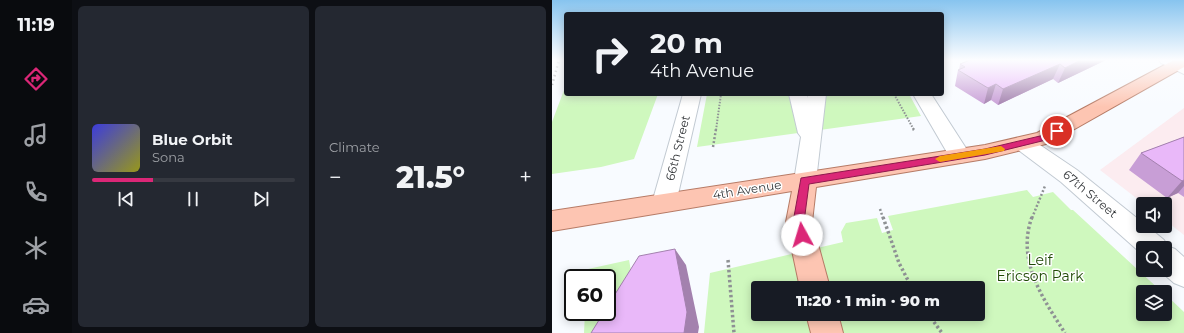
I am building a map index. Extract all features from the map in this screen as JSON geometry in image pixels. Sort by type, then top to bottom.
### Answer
[{"type":"main road","name":"4th Avenue","points":[[552,221],[960,156],[1024,144],[1043,138],[1157,76]]},
{"type":"main road","points":[[805,181],[799,222],[813,281]]},
{"type":"main road","points":[[824,321],[828,333]]},
{"type":"street","name":"66th Street","points":[[664,203],[691,96]]},
{"type":"street","points":[[798,96],[811,146]]},
{"type":"street","points":[[805,181],[817,96]]},
{"type":"street","points":[[923,96],[960,156]]},
{"type":"street","name":"67th Street","points":[[1024,144],[1069,176],[1146,241]]},
{"type":"street","points":[[1172,264],[1184,274]]},
{"type":"path","points":[[713,148],[721,96]]},
{"type":"path","points":[[895,96],[914,130]]},
{"type":"path","points":[[1046,183],[1029,227],[1027,256],[1039,290],[1065,333]]},
{"type":"path","points":[[880,209],[900,263],[909,281]]},
{"type":"path","points":[[728,260],[734,333]]},
{"type":"path","points":[[933,321],[942,333]]},
{"type":"shaded area","points":[[1184,108],[1184,235],[1172,226],[1172,197],[1136,198],[1100,170]]},
{"type":"green space","points":[[564,90],[564,96],[657,96],[634,159],[601,167],[552,174],[552,122]]},
{"type":"green space","points":[[707,96],[910,96],[921,116],[697,147]]},
{"type":"green space","name":"Leif Ericson Park","points":[[1027,190],[1033,197],[1053,192],[1136,268],[1136,277],[1146,277],[1154,285],[1136,285],[1136,321],[1172,321],[1172,301],[1184,312],[1184,333],[704,333],[710,273],[843,242],[841,232],[846,223],[877,218],[882,233],[893,230],[888,216]]},
{"type":"green space","points":[[629,260],[631,271],[616,320],[616,269],[588,269]]},
{"type":"green space","points":[[585,321],[616,321],[612,333],[584,333]]},
{"type":"building","points":[[967,76],[1034,76],[1003,89],[996,84],[988,88]]},
{"type":"building","points":[[1184,137],[1184,180],[1182,181],[1141,153]]},
{"type":"building","points":[[675,249],[687,312],[684,333],[591,333],[598,321],[616,321],[616,293],[639,256]]},
{"type":"railway","points":[[552,85],[555,76]]},
{"type":"slow traffic","points":[[940,159],[1001,149]]},
{"type":"route","points":[[802,235],[799,222],[805,181],[985,152],[1024,144],[1043,138],[1057,131]]}]
